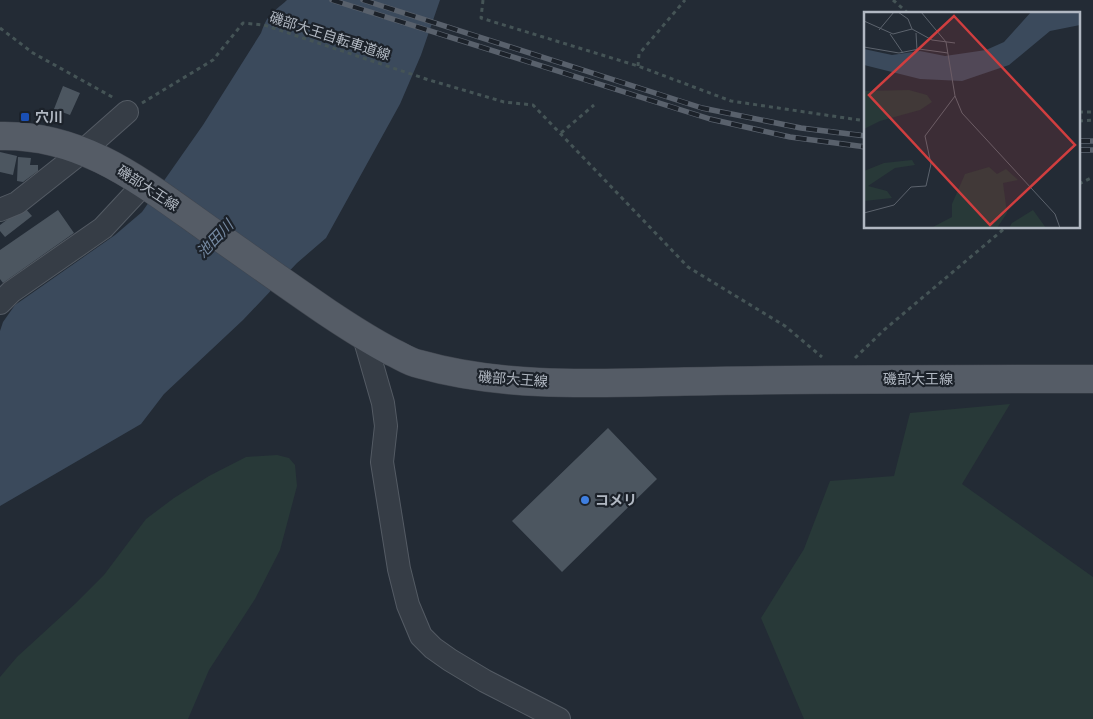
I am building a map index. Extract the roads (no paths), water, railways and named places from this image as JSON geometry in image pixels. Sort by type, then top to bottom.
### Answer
[{"type":"main road","name":"磯部大王線","points":[[0,136],[29,137],[84,150],[147,186],[364,338],[415,363],[472,376],[532,382],[844,375],[1093,379]]},
{"type":"street","points":[[0,210],[16,203],[84,150],[127,112]]},
{"type":"street","points":[[0,303],[11,292],[103,228],[147,186]]},
{"type":"street","points":[[364,338],[383,403],[386,426],[382,462],[399,569],[408,605],[421,636],[432,648],[450,660],[485,681],[559,719]]},
{"type":"water","name":"池田川","points":[[287,0],[440,0],[421,55],[400,104],[326,238],[297,263],[243,320],[164,394],[141,424],[0,506],[0,331],[3,322],[15,305],[115,235],[142,212],[203,125],[261,33],[269,17]]},
{"type":"railway","points":[[332,0],[710,119],[790,137],[864,147]]},
{"type":"railway","points":[[363,0],[702,108],[801,128],[864,136]]},
{"type":"railway","points":[[1080,141],[1093,141]]},
{"type":"railway","points":[[1080,150],[1093,150]]},
{"type":"place","name":"穴川","points":[[25,117]]},
{"type":"place","name":"コメリ","points":[[585,500]]}]
